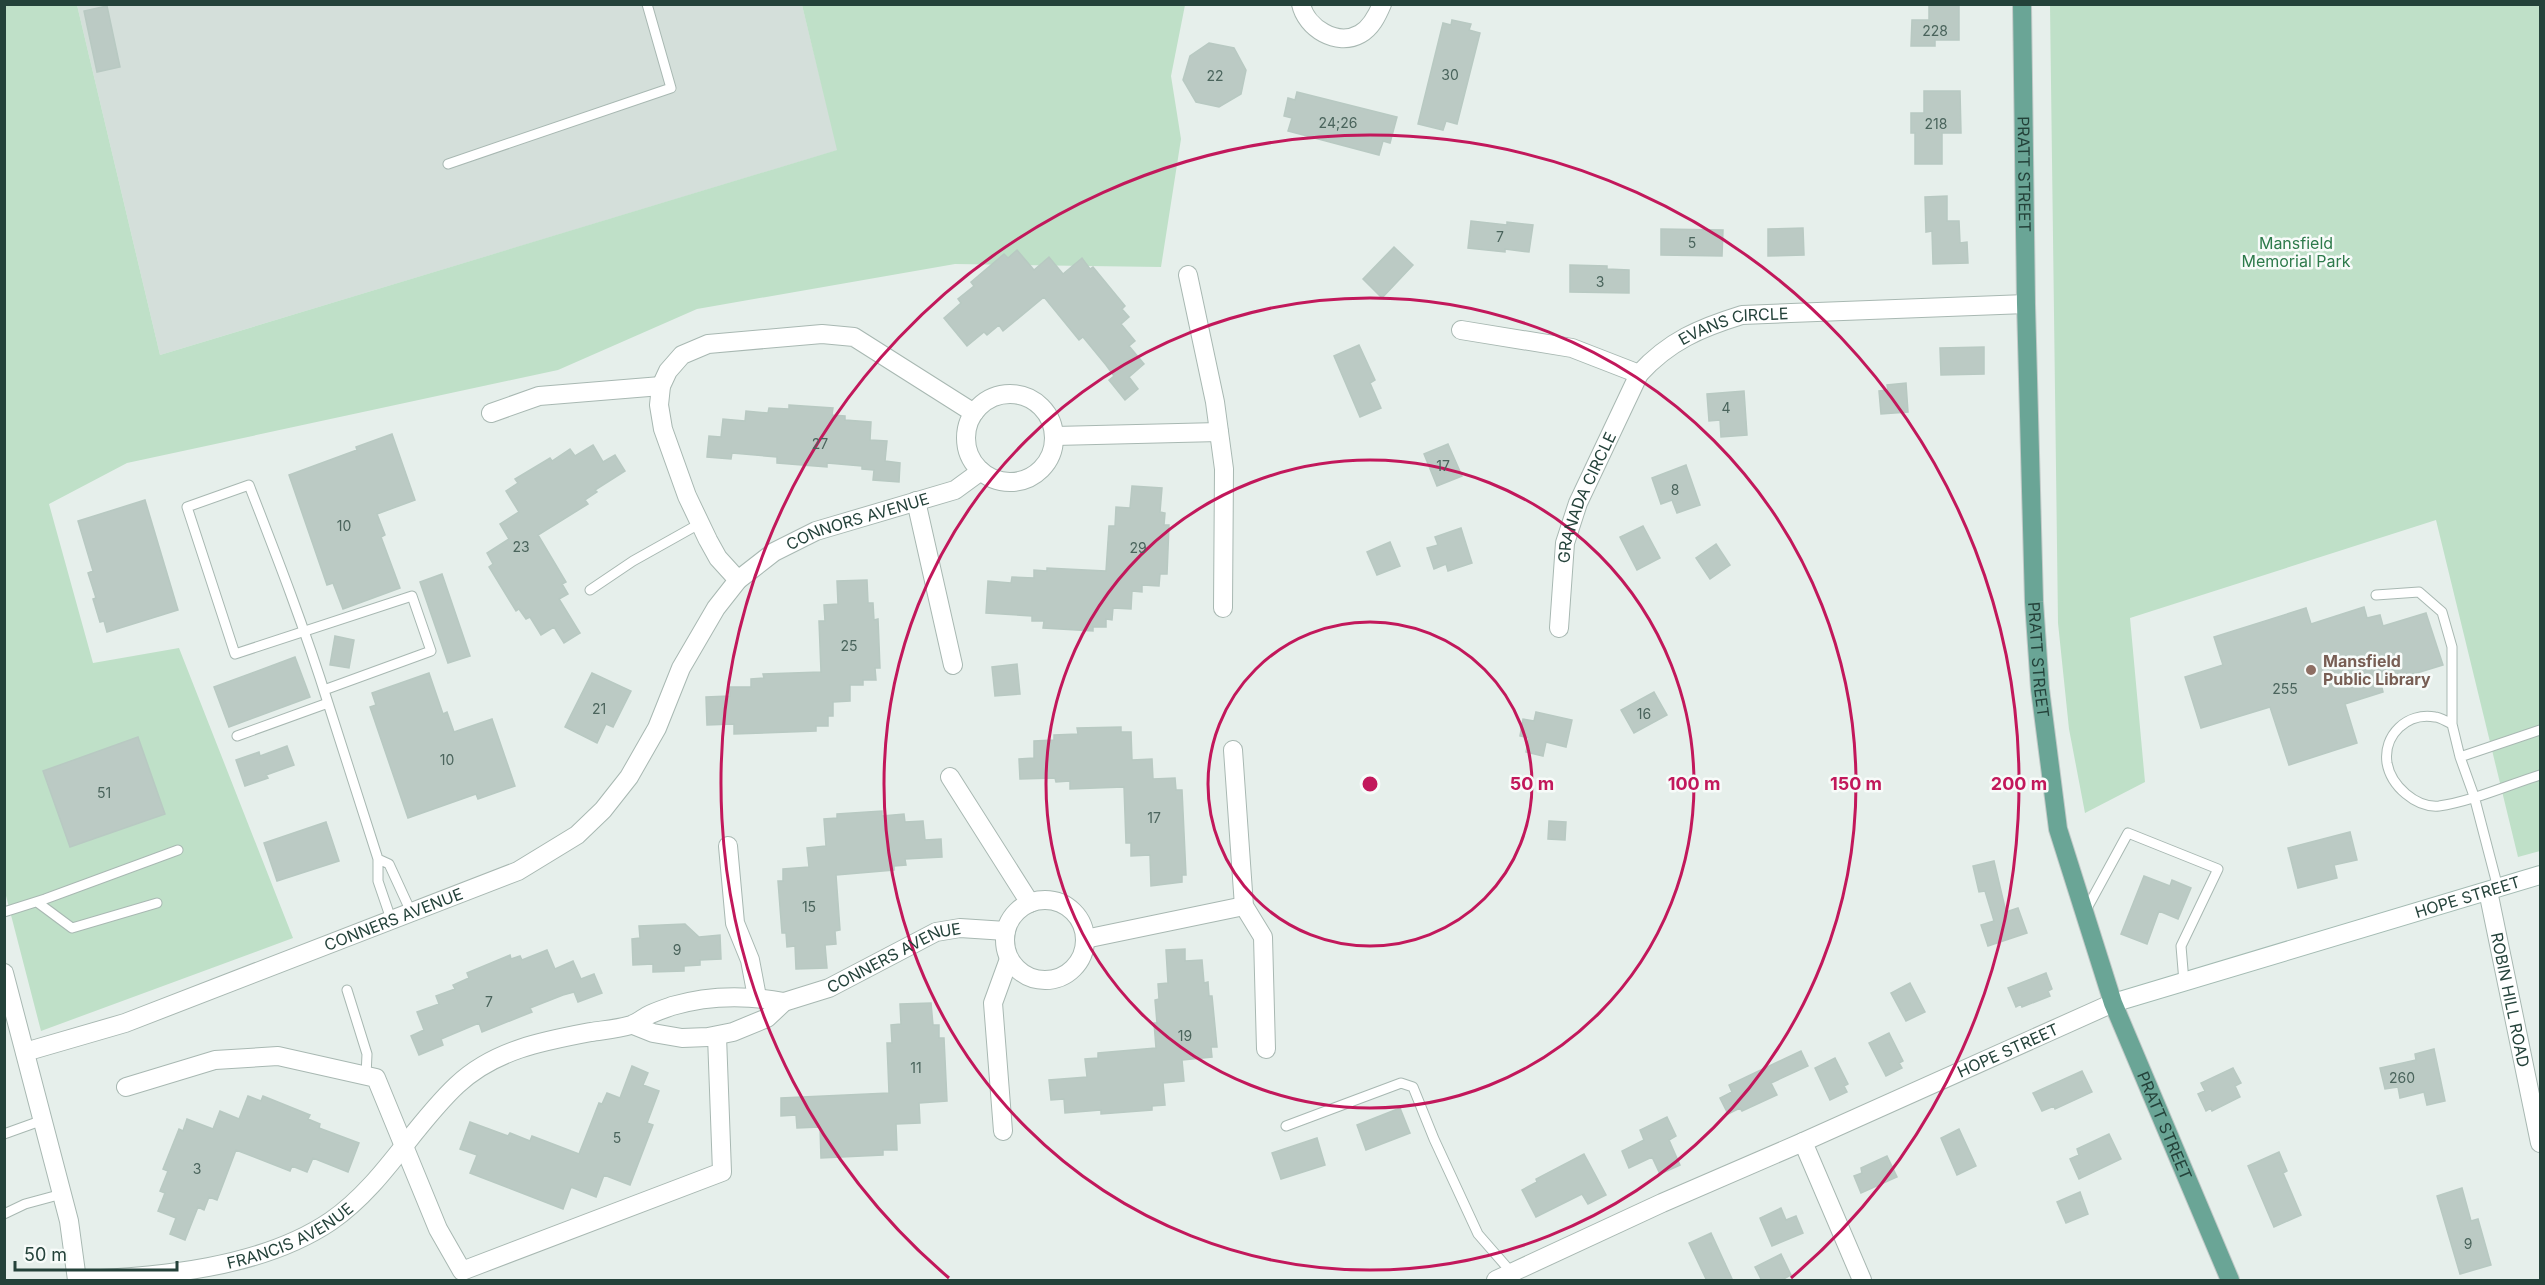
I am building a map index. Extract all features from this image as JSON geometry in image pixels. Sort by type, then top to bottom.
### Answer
[{"type":"main road","name":"PRATT STREET","points":[[2022,4],[2026,304],[2034,602],[2040,689],[2058,829],[2113,1003],[2230,1281]]},
{"type":"street","points":[[1300,4],[1318,31],[1350,38],[1369,28],[1382,4]]},
{"type":"street","points":[[1188,275],[1219,432],[1224,469],[1223,608]]},
{"type":"street","name":"EVANS CIRCLE","points":[[1639,374],[1655,356],[1681,339],[1702,328],[1742,315],[2026,304]]},
{"type":"street","points":[[1461,330],[1572,348],[1639,374]]},
{"type":"street","points":[[738,580],[718,558],[699,524],[663,429],[659,405],[661,386],[668,371],[682,355],[699,346],[796,335],[839,334],[854,337],[871,346],[974,413]]},
{"type":"street","name":"GRANADA CIRCLE","points":[[1559,628],[1565,543],[1578,503],[1639,374]]},
{"type":"street","points":[[490,413],[539,396],[661,386]]},
{"type":"street","points":[[1005,394],[1023,396],[1039,404],[1047,413],[1055,436],[1053,451],[1046,465],[1036,475],[1022,481],[1008,483],[993,479],[981,471],[968,450],[966,437],[974,413],[992,398],[1005,394]]},
{"type":"street","points":[[1055,436],[1219,432]]},
{"type":"street","name":"CONNORS AVENUE","points":[[677,678],[716,608],[738,580],[774,552],[816,531],[955,490],[981,471]]},
{"type":"street","points":[[916,501],[953,665]]},
{"type":"street","name":"CONNERS AVENUE","points":[[25,1052],[125,1023],[392,922],[518,871],[577,835],[603,810],[629,777],[657,728],[677,678]]},
{"type":"street","points":[[1233,750],[1244,906],[1263,938],[1266,1049]]},
{"type":"street","points":[[950,777],[1029,903]]},
{"type":"street","points":[[728,846],[735,923],[750,960],[758,997]]},
{"type":"street","name":"HOPE STREET","points":[[1504,1277],[1662,1203],[2113,1003],[2541,875]]},
{"type":"street","name":"ROBIN HILL ROAD","points":[[2493,889],[2541,1143]]},
{"type":"street","points":[[1042,900],[1055,901],[1067,906],[1083,926],[1085,939],[1080,960],[1074,969],[1055,979],[1034,979],[1016,968],[1009,959],[1006,950],[1006,931],[1011,919],[1019,909],[1029,903],[1042,900]]},
{"type":"street","points":[[1085,939],[1244,906]]},
{"type":"street","name":"CONNERS AVENUE","points":[[633,1025],[653,1034],[682,1038],[717,1036],[752,1026],[767,1018],[784,1002],[829,988],[936,932],[960,928],[1006,931]]},
{"type":"street","points":[[1003,1131],[993,1003],[1009,959]]},
{"type":"street","name":"FRANCIS AVENUE","points":[[4,973],[69,1221],[77,1280],[190,1270],[278,1248],[331,1221],[359,1198],[405,1146]]},
{"type":"street","name":"CONNERS AVENUE","points":[[405,1146],[458,1084],[501,1056],[531,1044],[633,1025],[649,1015],[704,998],[758,997],[784,1002]]},
{"type":"street","points":[[126,1087],[215,1059],[278,1056],[376,1078],[438,1229],[462,1271],[722,1172],[717,1036]]},
{"type":"street","points":[[1803,1142],[1862,1281]]},
{"type":"lane","points":[[448,164],[671,88],[647,4]]},
{"type":"lane","points":[[324,690],[431,651],[412,596],[305,629],[235,654],[188,507],[249,485],[305,629],[328,703],[378,859],[378,880],[392,922]]},
{"type":"lane","points":[[590,590],[633,561],[699,524]]},
{"type":"lane","points":[[2376,595],[2418,592],[2442,612],[2452,647],[2452,724],[2460,757],[2474,796],[2493,889]]},
{"type":"lane","points":[[237,736],[328,703]]},
{"type":"lane","points":[[2452,724],[2434,716],[2406,720],[2390,737],[2387,763],[2397,784],[2416,803],[2438,806],[2541,775]]},
{"type":"lane","points":[[2460,757],[2541,730]]},
{"type":"lane","points":[[2084,913],[2128,833],[2218,869],[2181,946],[2184,982]]},
{"type":"lane","points":[[4,912],[178,850]]},
{"type":"lane","points":[[378,859],[389,864],[412,914]]},
{"type":"lane","points":[[37,902],[72,928],[157,903]]},
{"type":"lane","points":[[347,990],[365,1046],[366,1076]]},
{"type":"lane","points":[[1286,1126],[1401,1083],[1413,1087],[1434,1140],[1478,1234],[1504,1277]]},
{"type":"lane","points":[[4,1134],[43,1120]]},
{"type":"lane","points":[[4,1214],[26,1204],[62,1194]]},
{"type":"shaded area","points":[[77,5],[802,5],[838,150],[160,355]]},
{"type":"green space","points":[[4,5],[77,5],[160,355],[837,150],[802,5],[1185,5],[1171,76],[1181,139],[1161,267],[955,264],[697,309],[558,370],[127,463],[49,504],[93,663],[179,648],[293,938],[41,1031],[4,888]]},
{"type":"green space","name":"Mansfield Memorial Park","points":[[2050,5],[2540,5],[2540,851],[2518,857],[2436,520],[2130,618],[2145,782],[2085,813],[2069,729],[2058,623]]},
{"type":"building","points":[[1929,4],[1959,4],[1959,40],[1935,40],[1935,46],[1911,46],[1912,20],[1929,20]]},
{"type":"building","points":[[107,6],[120,67],[97,72],[84,11]]},
{"type":"building","points":[[1452,20],[1471,24],[1469,30],[1480,33],[1457,124],[1446,121],[1443,130],[1418,124],[1443,23],[1451,25]]},
{"type":"building","points":[[1209,43],[1234,48],[1246,70],[1241,94],[1219,107],[1196,102],[1183,80],[1190,56]]},
{"type":"building","points":[[1924,91],[1960,91],[1961,133],[1942,133],[1942,164],[1915,164],[1915,133],[1911,133],[1911,113],[1924,113]]},
{"type":"building","points":[[1297,92],[1397,117],[1390,143],[1383,141],[1379,155],[1288,131],[1292,118],[1284,116],[1288,98],[1295,100]]},
{"type":"building","points":[[1947,196],[1947,221],[1959,221],[1960,243],[1967,242],[1968,263],[1933,264],[1932,231],[1926,232],[1925,197]]},
{"type":"building","points":[[1471,221],[1533,225],[1529,252],[1468,248]]},
{"type":"building","points":[[1803,228],[1804,255],[1768,256],[1768,229]]},
{"type":"building","points":[[1661,229],[1723,230],[1722,256],[1661,255]]},
{"type":"building","points":[[1394,247],[1413,265],[1382,298],[1363,279]]},
{"type":"building","points":[[1017,250],[1034,270],[1049,257],[1063,274],[1082,258],[1090,269],[1093,267],[1125,306],[1122,309],[1129,317],[1121,324],[1135,341],[1129,346],[1144,364],[1129,377],[1138,389],[1125,400],[1109,380],[1114,376],[1106,365],[1083,337],[1079,340],[1044,297],[1003,331],[999,325],[987,335],[984,332],[967,346],[944,318],[961,303],[958,299],[974,286],[971,282],[1004,254],[1008,258]]},
{"type":"building","points":[[1570,265],[1607,266],[1607,269],[1629,270],[1629,293],[1570,292]]},
{"type":"building","points":[[1359,345],[1375,380],[1370,383],[1381,408],[1360,417],[1334,356]]},
{"type":"building","points":[[1984,347],[1984,374],[1941,375],[1940,348]]},
{"type":"building","points":[[1906,383],[1908,412],[1881,414],[1879,391],[1888,390],[1887,385]]},
{"type":"building","points":[[1744,391],[1747,435],[1721,437],[1720,420],[1709,421],[1707,394]]},
{"type":"building","points":[[789,405],[833,408],[832,415],[845,416],[845,420],[871,422],[870,440],[887,441],[885,461],[900,463],[899,482],[873,480],[874,470],[862,469],[862,466],[827,463],[827,467],[777,463],[777,457],[732,453],[731,459],[707,457],[709,436],[721,437],[723,419],[745,421],[746,411],[768,413],[769,408],[789,409]]},
{"type":"building","points":[[392,434],[415,500],[377,514],[385,535],[381,537],[400,588],[343,609],[333,583],[327,585],[289,475],[357,450],[356,447]]},
{"type":"building","points":[[1448,444],[1462,476],[1437,486],[1424,454]]},
{"type":"building","points":[[593,445],[603,462],[615,455],[625,471],[595,490],[597,492],[585,500],[588,504],[538,535],[566,582],[562,584],[568,594],[559,599],[580,633],[564,643],[554,627],[541,635],[530,617],[526,619],[519,609],[516,611],[489,567],[493,564],[487,553],[509,539],[500,524],[519,512],[506,491],[518,483],[515,479],[550,458],[552,461],[570,449],[575,456]]},
{"type":"building","points":[[1686,465],[1700,505],[1677,513],[1672,500],[1661,504],[1652,478]]},
{"type":"building","points":[[1132,486],[1162,488],[1160,512],[1165,513],[1164,525],[1169,525],[1167,574],[1160,574],[1159,586],[1142,585],[1142,592],[1132,591],[1131,609],[1113,608],[1112,620],[1106,619],[1106,627],[1093,627],[1093,631],[1043,628],[1044,621],[1032,621],[1032,616],[986,613],[988,581],[1011,583],[1012,577],[1034,578],[1034,570],[1047,571],[1047,568],[1106,571],[1109,526],[1115,526],[1116,507],[1130,508]]},
{"type":"building","points":[[145,500],[178,610],[107,632],[104,621],[100,622],[93,599],[96,598],[88,573],[93,571],[78,521]]},
{"type":"building","points":[[1643,526],[1660,558],[1637,570],[1620,537]]},
{"type":"building","points":[[1461,528],[1472,563],[1448,571],[1446,564],[1434,569],[1427,548],[1438,545],[1435,537]]},
{"type":"building","points":[[1390,542],[1400,566],[1377,575],[1367,552]]},
{"type":"building","points":[[1716,544],[1730,565],[1710,579],[1696,558]]},
{"type":"building","points":[[442,574],[470,656],[448,663],[420,582]]},
{"type":"building","points":[[867,580],[868,603],[873,603],[874,620],[878,619],[880,668],[875,668],[876,680],[863,680],[863,685],[850,685],[850,701],[833,702],[833,716],[828,716],[828,726],[816,726],[816,731],[734,734],[734,724],[707,725],[706,697],[730,696],[729,687],[751,687],[751,679],[764,678],[763,674],[821,672],[819,621],[825,621],[824,605],[838,604],[837,581]]},
{"type":"building","points":[[2364,607],[2367,618],[2380,615],[2383,626],[2426,613],[2443,665],[2381,684],[2383,692],[2345,704],[2357,743],[2289,765],[2270,707],[2201,728],[2185,677],[2223,665],[2214,637],[2306,608],[2311,624]]},
{"type":"building","points":[[335,636],[354,640],[349,668],[330,665]]},
{"type":"building","points":[[295,657],[310,697],[229,727],[214,687]]},
{"type":"building","points":[[1017,664],[1020,694],[995,696],[992,667]]},
{"type":"building","points":[[429,673],[443,714],[447,712],[454,732],[492,719],[515,786],[478,799],[476,794],[408,818],[370,707],[376,705],[372,693]]},
{"type":"building","points":[[592,673],[631,691],[613,727],[606,724],[597,743],[565,727]]},
{"type":"building","points":[[1654,692],[1667,715],[1634,733],[1621,710]]},
{"type":"building","points":[[1536,712],[1572,720],[1566,747],[1546,742],[1543,756],[1526,752],[1529,738],[1520,736],[1523,719],[1534,721]]},
{"type":"building","points":[[1121,727],[1121,732],[1131,732],[1132,760],[1152,759],[1153,779],[1175,778],[1176,790],[1182,790],[1186,875],[1182,875],[1182,882],[1151,886],[1150,855],[1131,856],[1131,843],[1126,843],[1124,787],[1070,789],[1070,781],[1056,782],[1055,778],[1020,779],[1019,759],[1034,758],[1034,741],[1054,740],[1054,735],[1078,734],[1077,728]]},
{"type":"building","points":[[138,737],[165,814],[70,847],[43,771]]},
{"type":"building","points":[[287,746],[294,765],[266,775],[268,778],[245,786],[236,760],[259,752],[260,756]]},
{"type":"building","points":[[882,811],[882,816],[904,814],[905,822],[923,821],[925,840],[941,839],[942,857],[905,859],[906,865],[894,866],[894,870],[836,875],[840,930],[835,931],[836,944],[825,945],[827,968],[796,969],[795,946],[787,947],[786,933],[782,933],[778,881],[783,881],[783,869],[809,867],[807,848],[826,846],[824,819],[837,818],[837,814]]},
{"type":"building","points":[[1549,821],[1566,822],[1565,840],[1548,839]]},
{"type":"building","points":[[326,822],[339,861],[277,881],[264,843]]},
{"type":"building","points":[[2350,832],[2357,860],[2334,865],[2337,878],[2298,888],[2288,848]]},
{"type":"building","points":[[1994,861],[2006,912],[2018,908],[2027,933],[1988,946],[1981,925],[1994,921],[1985,891],[1979,892],[1973,866]]},
{"type":"building","points":[[2144,876],[2170,886],[2172,880],[2191,888],[2178,919],[2159,911],[2147,944],[2121,934]]},
{"type":"building","points":[[685,924],[699,937],[720,935],[721,959],[700,960],[700,965],[684,966],[684,971],[653,972],[653,964],[633,965],[632,939],[640,938],[639,926]]},
{"type":"building","points":[[1185,949],[1185,961],[1202,960],[1204,983],[1208,982],[1209,996],[1212,996],[1217,1047],[1211,1047],[1212,1057],[1182,1060],[1184,1081],[1163,1083],[1165,1105],[1152,1106],[1152,1110],[1101,1114],[1101,1110],[1065,1113],[1064,1099],[1051,1100],[1049,1080],[1087,1077],[1085,1059],[1098,1058],[1098,1053],[1156,1048],[1155,1000],[1159,999],[1158,984],[1168,983],[1166,950]]},
{"type":"building","points":[[547,950],[555,969],[573,961],[581,979],[594,974],[602,993],[578,1002],[574,992],[563,995],[530,1008],[532,1012],[482,1032],[479,1023],[441,1039],[443,1045],[419,1055],[411,1036],[424,1030],[417,1012],[439,1004],[436,996],[455,989],[453,985],[469,978],[467,973],[510,955],[511,959],[520,956],[522,960]]},
{"type":"building","points":[[2046,973],[2052,989],[2048,991],[2050,996],[2022,1007],[2021,1004],[2016,1007],[2008,988]]},
{"type":"building","points":[[1910,983],[1925,1012],[1906,1021],[1891,993]]},
{"type":"building","points":[[931,1003],[933,1025],[939,1025],[939,1038],[944,1038],[947,1101],[919,1103],[920,1123],[896,1124],[897,1150],[883,1150],[883,1155],[821,1158],[820,1127],[797,1128],[796,1115],[781,1116],[781,1098],[889,1093],[887,1043],[892,1043],[891,1025],[901,1024],[900,1004]]},
{"type":"building","points":[[1889,1033],[1903,1061],[1899,1063],[1902,1068],[1886,1076],[1869,1043]]},
{"type":"building","points":[[2434,1049],[2445,1101],[2427,1105],[2424,1092],[2400,1098],[2398,1087],[2385,1089],[2380,1068],[2416,1060],[2415,1054]]},
{"type":"building","points":[[1801,1051],[1808,1066],[1771,1083],[1777,1095],[1742,1111],[1740,1108],[1728,1114],[1720,1098],[1732,1092],[1729,1085]]},
{"type":"building","points":[[1835,1058],[1848,1084],[1844,1086],[1847,1092],[1830,1100],[1815,1068]]},
{"type":"building","points":[[632,1066],[648,1073],[643,1085],[659,1091],[647,1123],[653,1125],[630,1185],[604,1175],[596,1197],[571,1187],[563,1209],[470,1173],[477,1155],[460,1149],[470,1122],[508,1136],[510,1133],[530,1141],[532,1136],[579,1154],[599,1103],[602,1104],[607,1093],[620,1098]]},
{"type":"building","points":[[2233,1068],[2241,1083],[2235,1086],[2240,1097],[2212,1111],[2211,1108],[2206,1111],[2198,1094],[2205,1091],[2201,1083]]},
{"type":"building","points":[[2082,1071],[2092,1092],[2055,1109],[2054,1106],[2042,1111],[2033,1093]]},
{"type":"building","points":[[248,1096],[261,1101],[263,1096],[310,1115],[308,1119],[320,1124],[319,1128],[359,1143],[348,1172],[313,1158],[307,1172],[292,1166],[290,1171],[236,1150],[217,1200],[209,1197],[204,1210],[198,1207],[185,1240],[170,1234],[176,1218],[158,1211],[165,1193],[160,1191],[168,1171],[163,1169],[179,1129],[183,1131],[187,1119],[213,1129],[220,1111],[239,1119]]},
{"type":"building","points":[[1400,1108],[1410,1133],[1366,1150],[1357,1125]]},
{"type":"building","points":[[1667,1117],[1676,1136],[1669,1140],[1680,1165],[1660,1174],[1652,1157],[1629,1168],[1622,1151],[1644,1140],[1640,1130]]},
{"type":"building","points":[[1959,1129],[1976,1166],[1957,1175],[1941,1138]]},
{"type":"building","points":[[2109,1134],[2121,1159],[2079,1179],[2070,1159],[2079,1155],[2077,1149]]},
{"type":"building","points":[[1317,1138],[1325,1165],[1281,1179],[1272,1153]]},
{"type":"building","points":[[2279,1152],[2287,1171],[2283,1173],[2301,1215],[2274,1227],[2248,1166]]},
{"type":"building","points":[[1584,1154],[1606,1195],[1588,1204],[1582,1194],[1536,1217],[1522,1190],[1537,1182],[1536,1179]]},
{"type":"building","points":[[1887,1156],[1897,1177],[1861,1193],[1854,1176],[1862,1173],[1861,1168]]},
{"type":"building","points":[[2462,1188],[2471,1221],[2478,1219],[2491,1265],[2460,1274],[2437,1196]]},
{"type":"building","points":[[2080,1192],[2088,1214],[2066,1223],[2057,1202]]},
{"type":"building","points":[[1781,1208],[1786,1220],[1796,1216],[1803,1233],[1772,1246],[1760,1218]]},
{"type":"building","points":[[1711,1233],[1733,1281],[1707,1281],[1689,1243]]},
{"type":"building","points":[[1781,1254],[1791,1275],[1780,1281],[1762,1281],[1755,1267]]},
{"type":"place","name":"Mansfield Public Library","points":[[2311,670]]}]
